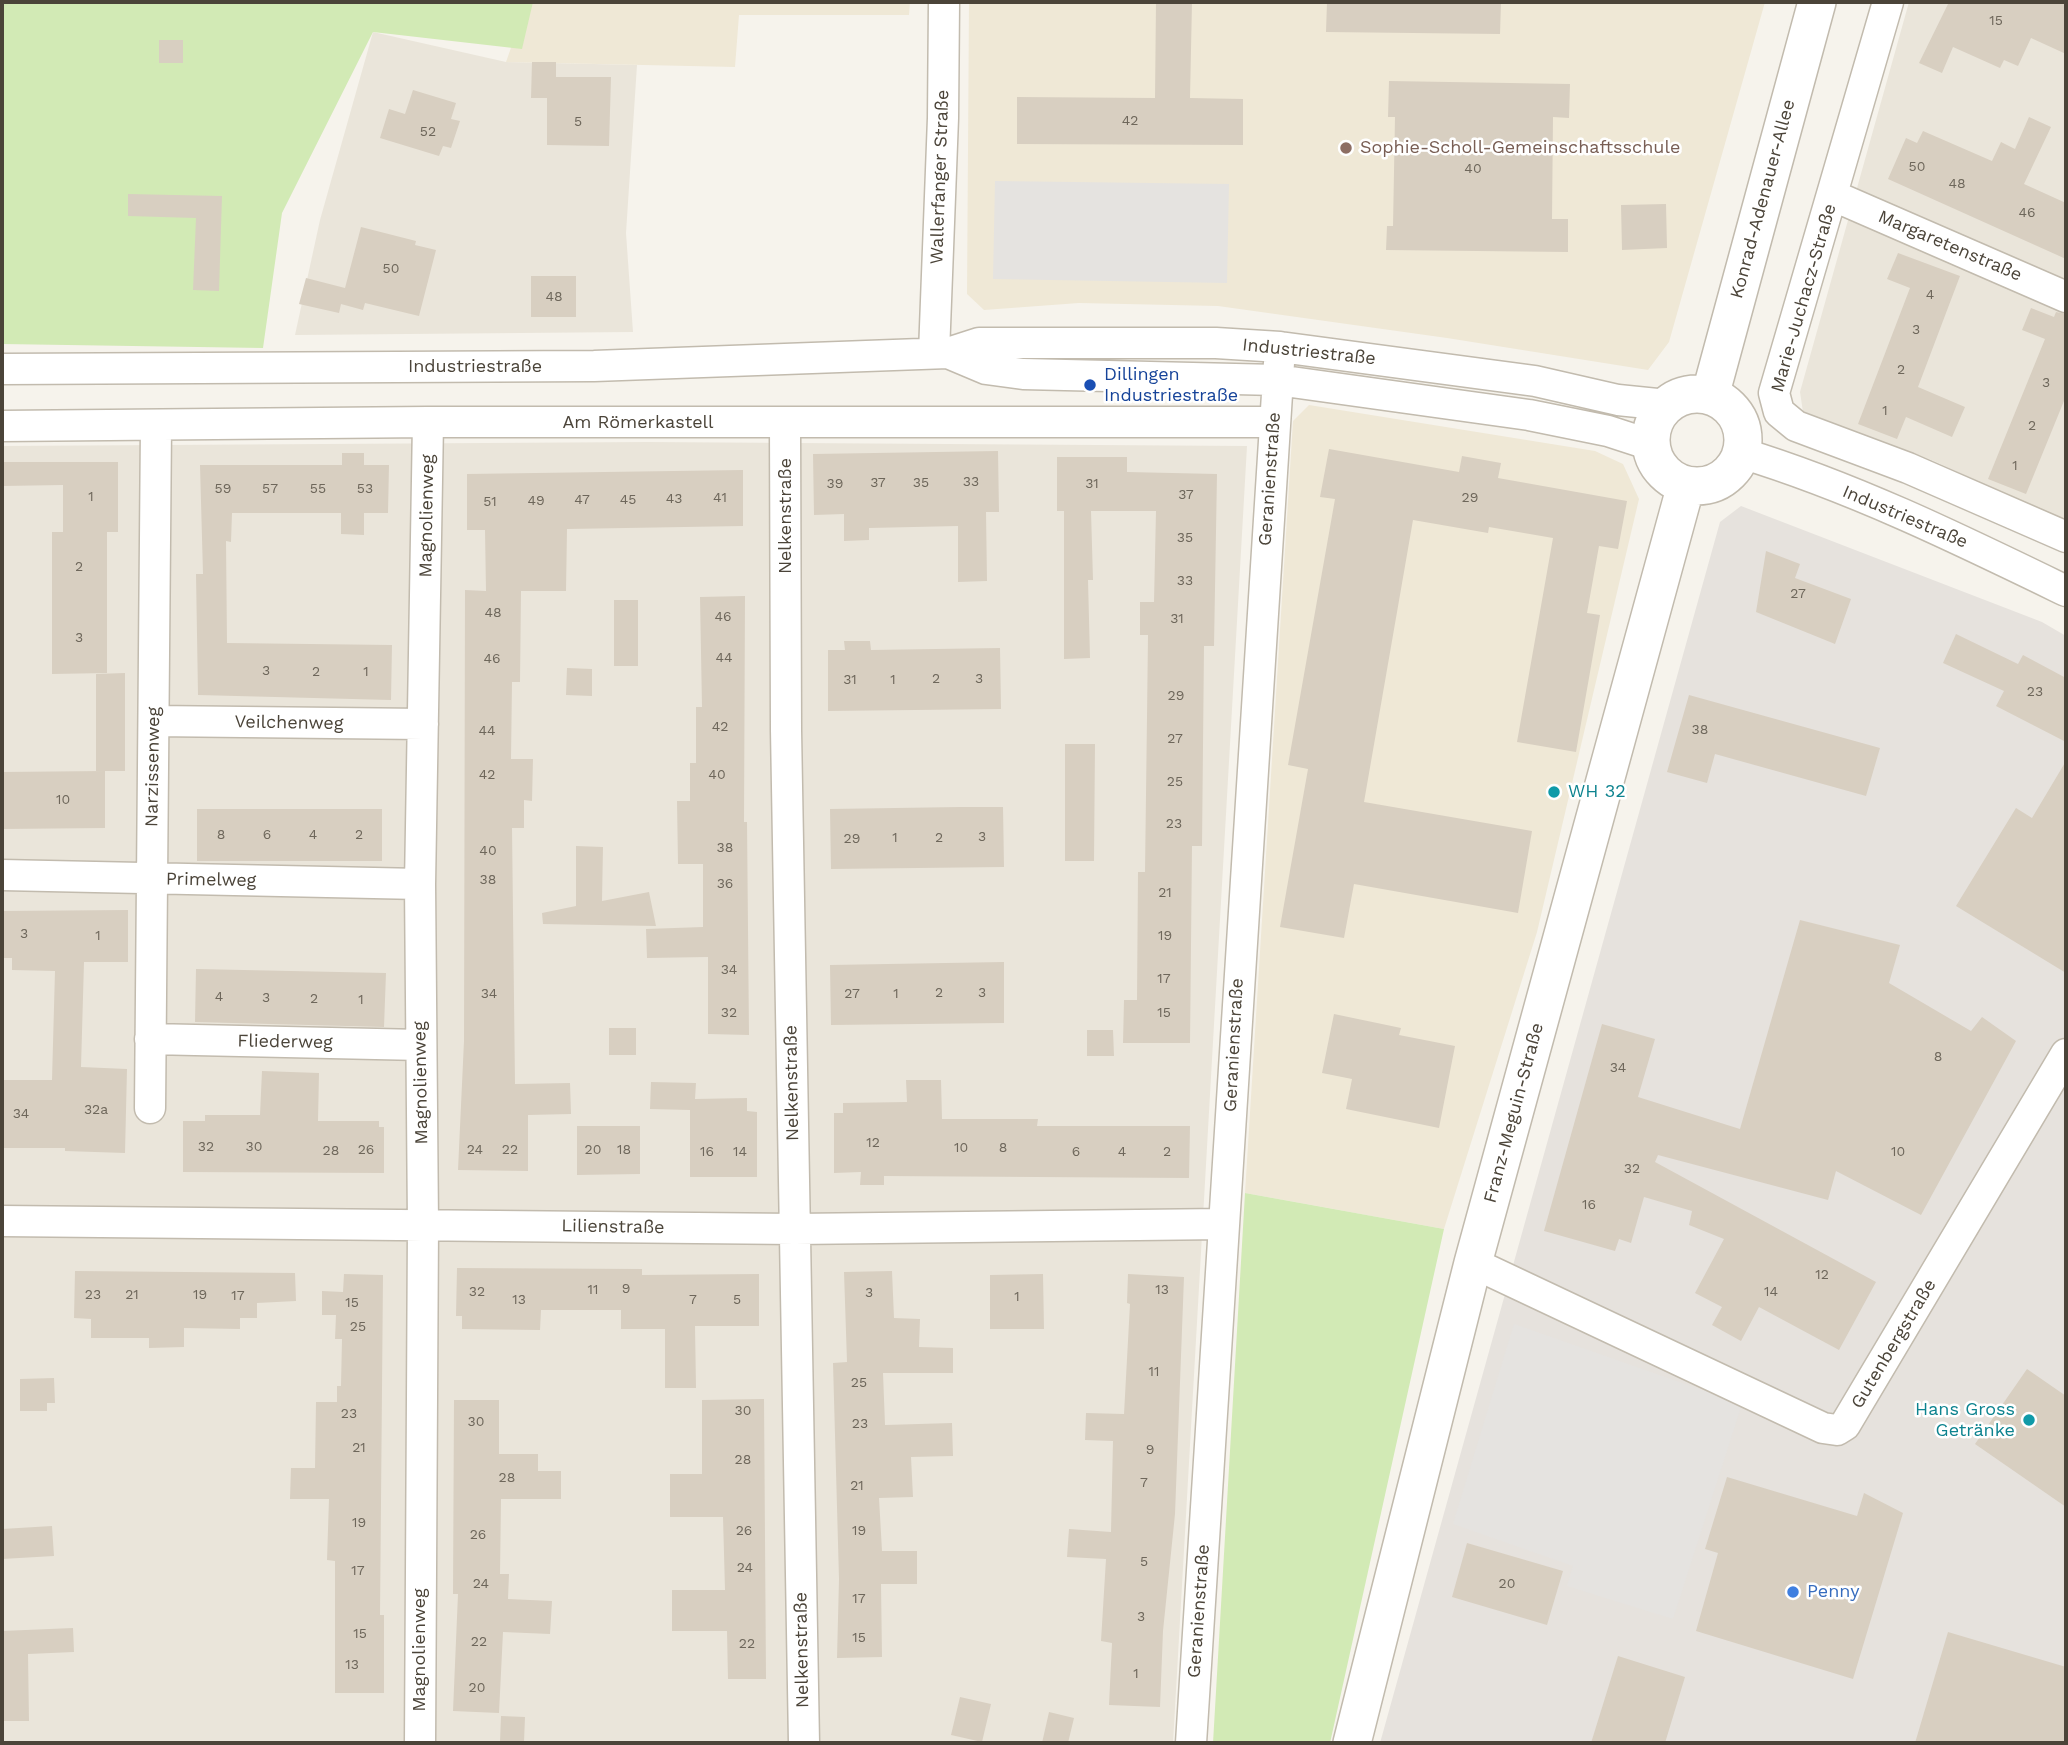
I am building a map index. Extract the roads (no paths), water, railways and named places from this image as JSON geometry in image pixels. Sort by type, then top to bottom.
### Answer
[{"type":"street","name":"Wallerfanger Straße","points":[[941,353],[944,2]]},
{"type":"street","name":"Konrad-Adenauer-Allee","points":[[1710,396],[1816,2]]},
{"type":"street","name":"Marie-Juchacz-Straße","points":[[1888,2],[1834,196],[1774,393],[1779,412],[1796,426],[1920,474],[2066,537]]},
{"type":"street","name":"Margaretenstraße","points":[[1834,196],[2066,297]]},
{"type":"street","name":"Industriestraße","points":[[2,369],[594,366],[941,353],[979,343],[1216,343],[1280,347],[1535,381],[1618,400],[1667,405]]},
{"type":"street","name":"Geranienstraße","points":[[1191,1743],[1280,347]]},
{"type":"street","name":"Industriestraße","points":[[941,353],[986,369],[1023,374],[1277,380],[1529,415],[1608,430],[1651,445]]},
{"type":"street","points":[[1688,396],[1710,396],[1732,411],[1740,423],[1743,436],[1741,453],[1728,475],[1715,482],[1686,485],[1662,470],[1651,445],[1655,423],[1667,405],[1688,396]]},
{"type":"street","name":"Am Römerkastell","points":[[2,426],[428,422],[1274,422]]},
{"type":"street","name":"Magnolienweg","points":[[420,1743],[423,1224],[420,884],[428,422]]},
{"type":"street","name":"Nelkenstraße","points":[[785,423],[786,730],[804,1743]]},
{"type":"street","name":"Narzissenweg","points":[[150,1108],[156,425]]},
{"type":"street","name":"Industriestraße","points":[[1741,453],[1781,465],[1874,503],[2066,591]]},
{"type":"street","name":"Franz-Meguin-Straße","points":[[1352,1743],[1473,1263],[1686,485]]},
{"type":"street","name":"Veilchenweg","points":[[154,721],[423,724]]},
{"type":"street","name":"Primelweg","points":[[2,874],[420,884]]},
{"type":"street","name":"Fliederweg","points":[[150,1039],[421,1045]]},
{"type":"street","name":"Gutenbergstraße","points":[[1473,1263],[1822,1428],[1836,1430],[1845,1425],[2066,1054]]},
{"type":"street","name":"Lilienstraße","points":[[2,1221],[795,1229],[1223,1224]]},
{"type":"place","name":"Sophie-Scholl-Gemeinschaftsschule","points":[[1346,148]]},
{"type":"place","name":"Dillingen Industriestraße","points":[[1090,385]]},
{"type":"place","name":"WH 32","points":[[1554,792]]},
{"type":"place","name":"Hans Gross Getränke","points":[[2029,1420]]},
{"type":"place","name":"Penny","points":[[1793,1592]]}]
